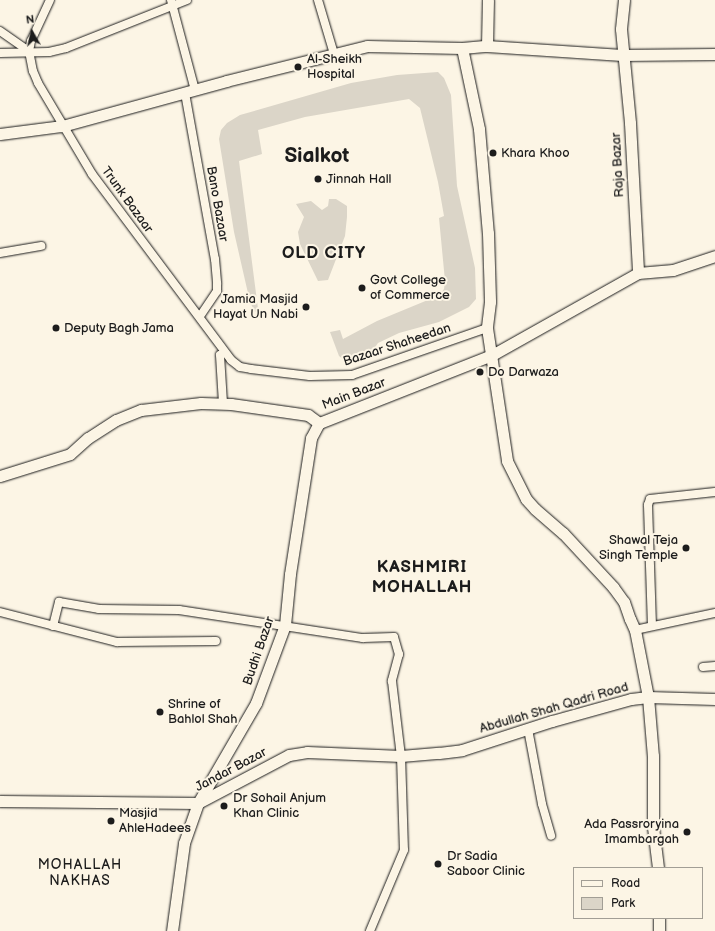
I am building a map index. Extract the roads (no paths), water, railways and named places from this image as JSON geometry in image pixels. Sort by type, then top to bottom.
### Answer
[{"type":"street","points":[[29,51],[31,41],[50,0]]},
{"type":"street","points":[[0,53],[55,51],[78,45],[172,3],[187,0]]},
{"type":"street","points":[[318,0],[334,54]]},
{"type":"street","points":[[487,46],[488,0]]},
{"type":"street","name":"Raja Bazar","points":[[624,0],[620,29],[630,123],[638,273]]},
{"type":"street","name":"Bano Bazaar","points":[[172,3],[190,91],[215,259],[217,291],[200,316]]},
{"type":"street","points":[[0,30],[29,51]]},
{"type":"street","points":[[0,134],[62,126],[190,91],[367,46],[462,48],[487,46],[622,55],[715,54]]},
{"type":"street","points":[[462,48],[479,129],[488,233],[490,302],[487,328],[507,461],[519,488],[535,510],[564,533],[613,587],[624,602],[634,630],[648,697],[653,756],[653,827],[658,867]]},
{"type":"street","name":"Trunk Bazaar","points":[[29,51],[32,67],[38,83],[62,126],[92,174],[200,316],[224,353]]},
{"type":"street","points":[[0,254],[41,246]]},
{"type":"street","points":[[638,273],[673,270],[715,256]]},
{"type":"street","name":"Main Bazar","points":[[0,476],[70,454],[88,438],[116,420],[141,410],[201,403],[223,404],[308,415],[319,423],[492,355],[638,273]]},
{"type":"street","name":"Bazaar Shaheedan","points":[[224,353],[240,367],[251,369],[310,376],[352,375],[487,328]]},
{"type":"street","points":[[223,404],[220,355],[224,353]]},
{"type":"street","name":"Budhi Bazar","points":[[172,931],[184,842],[198,803],[256,703],[285,625],[290,574],[311,438],[319,423]]},
{"type":"street","points":[[652,626],[648,505],[650,499],[715,492]]},
{"type":"street","points":[[53,626],[59,602],[99,609],[179,610],[363,638],[394,637],[399,654],[392,681],[401,756],[404,850],[370,931]]},
{"type":"street","points":[[0,612],[117,642],[216,641]]},
{"type":"street","points":[[634,630],[715,613]]},
{"type":"street","points":[[703,668],[715,666]]},
{"type":"street","name":"Abdullah Shah Qadri Road","points":[[401,756],[462,750],[610,704],[648,697],[715,699]]},
{"type":"street","points":[[528,729],[542,804],[551,836]]},
{"type":"street","name":"Jandar Bazar","points":[[0,801],[198,803],[288,755],[307,752],[401,756]]},
{"type":"street","points":[[659,919],[659,931]]},
{"type":"place","name":"Al-Sheikh Hospital","points":[[298,67]]},
{"type":"place","name":"Khara Khoo","points":[[493,153]]},
{"type":"place","name":"Jinnah Hall","points":[[318,179]]},
{"type":"place","name":"Govt College of Commerce","points":[[362,288]]},
{"type":"place","name":"Jamia Masjid Hayat Un Nabi","points":[[306,307]]},
{"type":"place","name":"Deputy Bagh Jama","points":[[56,328]]},
{"type":"place","name":"Do Darwaza","points":[[480,372]]},
{"type":"place","name":"Shawal Teja Singh Temple","points":[[686,548]]},
{"type":"place","name":"Shrine of Bahlol Shah","points":[[160,712]]},
{"type":"place","name":"Dr Sohail Anjum Khan Clinic","points":[[224,806]]},
{"type":"place","name":"Masjid AhleHadees","points":[[111,821]]},
{"type":"place","name":"Ada Passroryina Imambargah","points":[[687,832]]},
{"type":"place","name":"Dr Sadia Saboor Clinic","points":[[438,864]]},
{"type":"district","name":"Sialkot","points":[[317,156]]},
{"type":"district","name":"OLD CITY","points":[[324,254]]},
{"type":"district","name":"KASHMIRI MOHALLAH","points":[[422,578]]},
{"type":"district","name":"MOHALLAH NAKHAS","points":[[80,874]]}]
